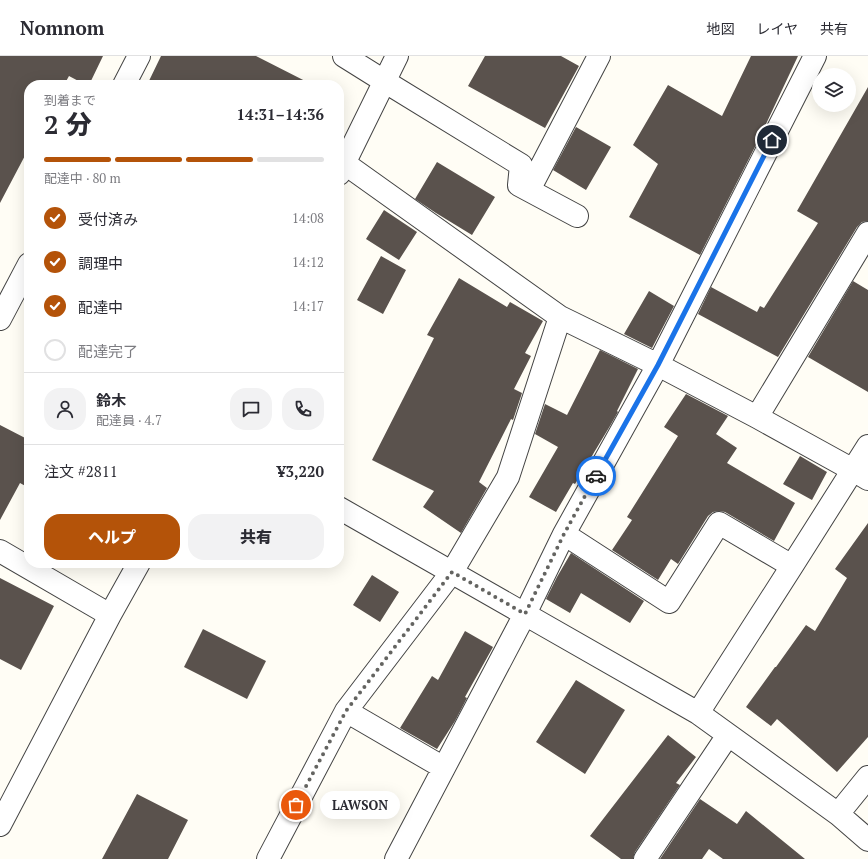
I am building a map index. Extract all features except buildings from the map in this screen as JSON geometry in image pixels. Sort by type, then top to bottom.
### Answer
[{"type":"street","points":[[127,80],[139,56]]},
{"type":"street","points":[[344,56],[520,164],[519,185],[577,216]]},
{"type":"street","points":[[344,164],[397,56]]},
{"type":"street","points":[[529,190],[600,56]]},
{"type":"street","points":[[396,859],[525,614],[564,534],[658,365],[815,56]]},
{"type":"street","points":[[344,169],[560,317],[658,365],[861,474]]},
{"type":"street","points":[[757,417],[868,233]]},
{"type":"street","points":[[0,319],[24,273]]},
{"type":"street","points":[[268,859],[346,711],[452,572],[508,477],[560,317]]},
{"type":"street","points":[[698,713],[792,566],[861,474],[868,446]]},
{"type":"street","points":[[344,511],[698,713],[838,814],[868,840]]},
{"type":"street","points":[[564,534],[669,602],[719,523],[792,566]]},
{"type":"street","points":[[0,551],[24,565]]},
{"type":"street","points":[[29,568],[110,615]]},
{"type":"street","points":[[0,825],[136,568]]},
{"type":"street","points":[[346,711],[444,768]]},
{"type":"street","points":[[645,859],[728,735]]},
{"type":"street","points":[[838,814],[868,777]]},
{"type":"way so far","points":[[296,805],[346,711],[452,572],[525,614],[564,534],[596,476]]},
{"type":"place","name":"LAWSON","points":[[296,805]]},
{"type":"route","points":[[596,476],[658,365],[772,140]]}]
